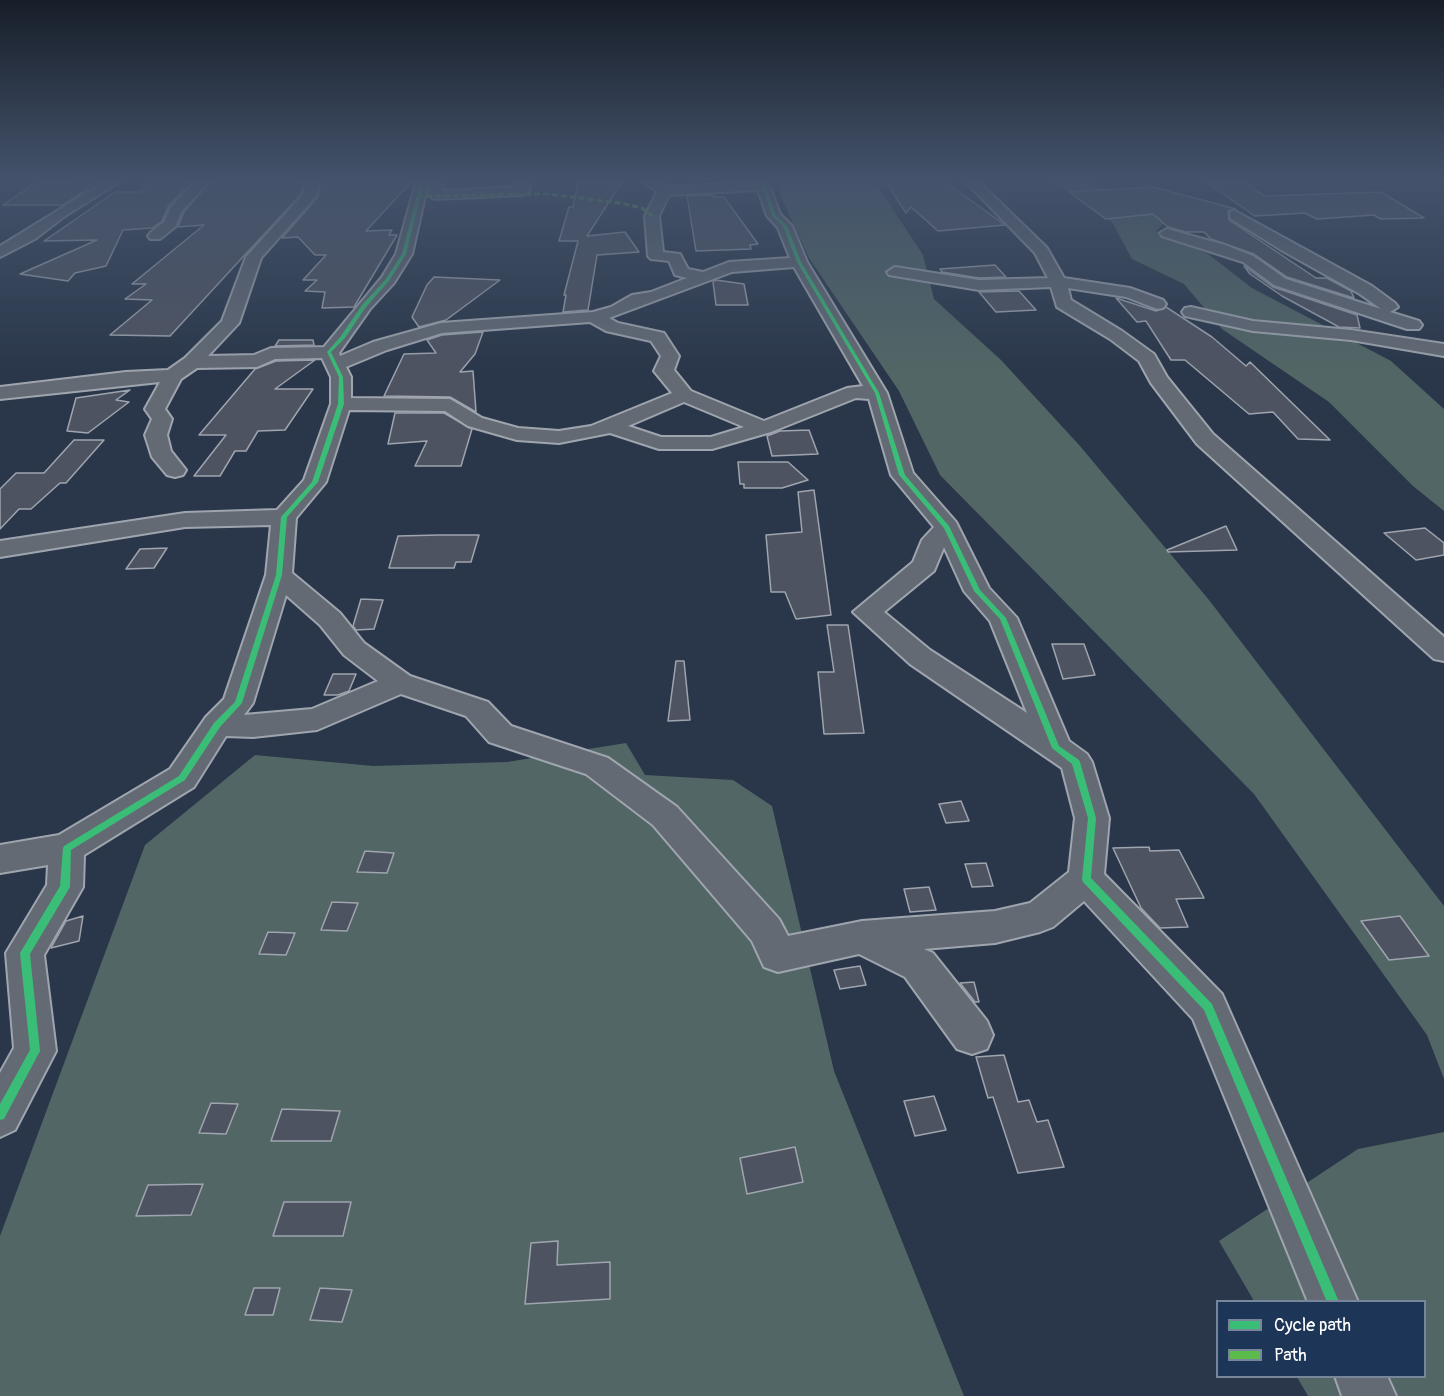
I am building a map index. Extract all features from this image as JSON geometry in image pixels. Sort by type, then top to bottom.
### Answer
[{"type":"street","points":[[0,252],[15,244]]},
{"type":"street","points":[[175,470],[160,452],[156,435],[162,419],[154,409],[173,376],[192,362],[230,323],[254,257],[266,244]]},
{"type":"street","points":[[332,358],[364,306],[388,280],[404,254],[406,244]]},
{"type":"street","points":[[655,244],[656,256],[675,257],[681,272],[701,276]]},
{"type":"street","points":[[792,244],[799,262],[877,393],[902,475],[947,527],[977,591],[1004,618],[1056,748]]},
{"type":"street","points":[[1035,244],[1042,251],[1058,282],[1063,303],[1116,335],[1147,358],[1158,379],[1205,439],[1444,652]]},
{"type":"street","points":[[1206,244],[1248,258],[1280,282],[1413,325]]},
{"type":"street","points":[[1280,244],[1366,290],[1413,325],[1444,343]]},
{"type":"street","points":[[192,362],[257,362],[272,354],[332,358],[441,328],[593,317],[617,311],[638,299],[654,297],[701,276],[729,267],[799,262]]},
{"type":"street","points":[[895,272],[980,285],[1058,282],[1130,293],[1157,303]]},
{"type":"street","points":[[1191,312],[1253,326],[1363,336],[1444,350]]},
{"type":"street","points":[[593,317],[612,327],[658,337],[669,356],[664,371],[684,395],[764,428]]},
{"type":"street","points":[[0,859],[68,848],[182,778],[217,724],[238,703],[279,575],[284,517],[315,482],[341,404],[340,377],[332,358]]},
{"type":"street","points":[[0,393],[126,378],[173,376]]},
{"type":"street","points":[[0,407],[36,389]]},
{"type":"street","points":[[609,426],[659,443],[712,443],[764,428],[854,392],[877,393]]},
{"type":"street","points":[[341,404],[450,405],[475,422],[517,434],[559,437],[595,432],[684,395]]},
{"type":"street","points":[[0,549],[185,520],[284,517]]},
{"type":"street","points":[[279,575],[330,619],[354,649],[400,683],[477,709],[500,734],[597,766],[665,816],[766,930],[778,955],[862,937],[995,927],[1040,916],[1086,879],[1092,818],[1076,762],[920,657],[867,612],[925,566],[934,540],[947,527]]},
{"type":"street","points":[[217,724],[253,726],[317,719],[400,683]]},
{"type":"street","points":[[0,1115],[35,1051],[25,953],[64,887],[68,848]]},
{"type":"street","points":[[1086,879],[1208,1007],[1333,1300]]},
{"type":"street","points":[[862,937],[919,965],[972,1035]]},
{"type":"street","points":[[1361,1378],[1369,1396]]},
{"type":"shaded area","points":[[803,244],[916,244],[923,255],[934,299],[1001,360],[1080,446],[1209,600],[1444,906],[1444,1079],[1427,1035],[1254,794],[940,475],[899,391],[809,258]]},
{"type":"shaded area","points":[[1124,244],[1186,244],[1208,254],[1252,288],[1391,361],[1444,409],[1444,511],[1413,486],[1329,402],[1222,329],[1184,284],[1132,259]]},
{"type":"shaded area","points":[[626,743],[645,775],[733,780],[772,806],[834,1071],[964,1396],[0,1396],[0,1236],[145,845],[255,755],[373,766],[507,762]]},
{"type":"shaded area","points":[[1444,1132],[1444,1396],[1308,1396],[1298,1378],[1426,1378],[1426,1300],[1253,1300],[1219,1241],[1358,1149]]},
{"type":"building","points":[[88,244],[116,244],[106,266],[75,273],[68,281],[20,274]]},
{"type":"building","points":[[181,244],[255,244],[170,336],[110,335],[152,300],[125,299],[146,284],[132,284]]},
{"type":"building","points":[[305,244],[392,244],[354,307],[322,308],[325,292],[305,291],[317,280],[303,280],[326,255],[315,255]]},
{"type":"building","points":[[577,244],[634,244],[639,252],[597,255],[588,310],[563,312],[566,295],[564,295]]},
{"type":"building","points":[[695,244],[757,244],[750,245],[751,249],[696,251]]},
{"type":"building","points":[[1226,244],[1265,244],[1316,278],[1327,278],[1351,291],[1354,298],[1287,277],[1254,254]]},
{"type":"building","points":[[995,265],[1006,277],[979,278],[942,272],[940,269]]},
{"type":"building","points":[[1244,266],[1273,287],[1357,315],[1360,328],[1339,327],[1282,296],[1250,274]]},
{"type":"building","points":[[434,277],[500,280],[446,320],[419,327],[412,317],[427,285]]},
{"type":"building","points":[[716,280],[744,284],[748,305],[716,305],[713,282]]},
{"type":"building","points":[[1019,291],[1036,310],[996,312],[979,292]]},
{"type":"building","points":[[1116,298],[1156,311],[1166,307],[1212,337],[1246,366],[1250,362],[1330,440],[1298,439],[1273,412],[1249,414],[1185,360],[1171,360],[1146,321],[1137,322]]},
{"type":"building","points":[[483,332],[475,354],[460,372],[473,371],[476,412],[450,397],[384,396],[404,354],[436,353],[427,340],[442,335]]},
{"type":"building","points":[[279,340],[313,340],[314,345],[275,346]]},
{"type":"building","points":[[315,360],[275,389],[313,389],[285,430],[258,431],[246,451],[235,451],[220,476],[194,476],[226,435],[199,435],[255,369],[276,361]]},
{"type":"building","points":[[130,390],[116,400],[129,402],[88,433],[67,431],[76,398]]},
{"type":"building","points":[[395,413],[444,413],[472,429],[461,466],[415,466],[427,441],[388,444]]},
{"type":"building","points":[[809,430],[818,454],[772,456],[767,436],[780,431]]},
{"type":"building","points":[[74,440],[104,440],[66,483],[60,483],[31,509],[19,509],[0,529],[0,489],[16,473],[44,473]]},
{"type":"building","points":[[738,462],[788,462],[808,480],[782,488],[744,488],[744,484],[740,484]]},
{"type":"building","points":[[814,490],[831,615],[796,619],[785,592],[771,592],[766,535],[802,532],[798,492]]},
{"type":"building","points":[[1226,526],[1237,550],[1168,552],[1167,550]]},
{"type":"building","points":[[1425,528],[1444,543],[1444,555],[1416,560],[1384,533]]},
{"type":"building","points":[[479,535],[471,562],[456,562],[454,568],[389,568],[398,536]]},
{"type":"building","points":[[167,548],[154,568],[126,569],[140,549]]},
{"type":"building","points":[[361,599],[383,600],[374,629],[356,630],[353,626]]},
{"type":"building","points":[[827,625],[848,625],[864,733],[824,734],[818,672],[834,672]]},
{"type":"building","points":[[1052,644],[1084,644],[1095,675],[1063,679]]},
{"type":"building","points":[[676,661],[684,661],[690,720],[668,721]]},
{"type":"building","points":[[333,674],[356,674],[349,691],[338,695],[324,695]]},
{"type":"building","points":[[961,801],[969,821],[946,823],[939,804]]},
{"type":"building","points":[[1149,847],[1150,851],[1179,850],[1204,898],[1176,899],[1188,927],[1160,928],[1141,908],[1113,848]]},
{"type":"building","points":[[365,851],[394,853],[387,873],[357,872]]},
{"type":"building","points":[[986,863],[993,886],[972,887],[965,864]]},
{"type":"building","points":[[929,887],[936,910],[910,912],[904,889]]},
{"type":"building","points":[[332,902],[358,903],[347,931],[321,930]]},
{"type":"building","points":[[83,916],[79,941],[51,948],[66,921]]},
{"type":"building","points":[[1400,916],[1429,956],[1389,960],[1361,921]]},
{"type":"building","points":[[268,932],[295,933],[286,955],[259,954]]},
{"type":"building","points":[[860,966],[866,985],[840,989],[834,970]]},
{"type":"building","points":[[974,982],[979,1002],[975,1002],[960,983]]},
{"type":"building","points":[[1004,1055],[1018,1102],[1029,1100],[1037,1122],[1048,1120],[1064,1167],[1018,1173],[993,1097],[988,1098],[976,1057]]},
{"type":"building","points":[[934,1096],[946,1130],[915,1136],[904,1101]]},
{"type":"building","points":[[211,1103],[238,1104],[226,1134],[199,1133]]},
{"type":"building","points":[[282,1109],[340,1111],[331,1141],[271,1141]]},
{"type":"building","points":[[795,1147],[803,1182],[747,1194],[740,1158]]},
{"type":"building","points":[[203,1184],[191,1215],[136,1216],[148,1185]]},
{"type":"building","points":[[284,1202],[351,1202],[343,1236],[273,1236]]},
{"type":"building","points":[[558,1241],[557,1265],[610,1262],[610,1299],[525,1304],[531,1243]]},
{"type":"building","points":[[254,1288],[280,1288],[273,1315],[245,1315]]},
{"type":"building","points":[[320,1288],[352,1290],[342,1322],[310,1320]]},
{"type":"cycle path","points":[[0,1115],[35,1051],[25,953],[65,887],[67,848],[182,778],[217,725],[238,703],[279,575],[284,517],[315,482],[341,404],[341,377],[329,352],[343,337],[364,306],[388,280],[404,254],[406,244]]},
{"type":"cycle path","points":[[792,244],[799,262],[877,393],[902,475],[947,527],[977,591],[1003,618],[1056,748],[1076,762],[1092,818],[1086,879],[1208,1007],[1332,1300]]}]
